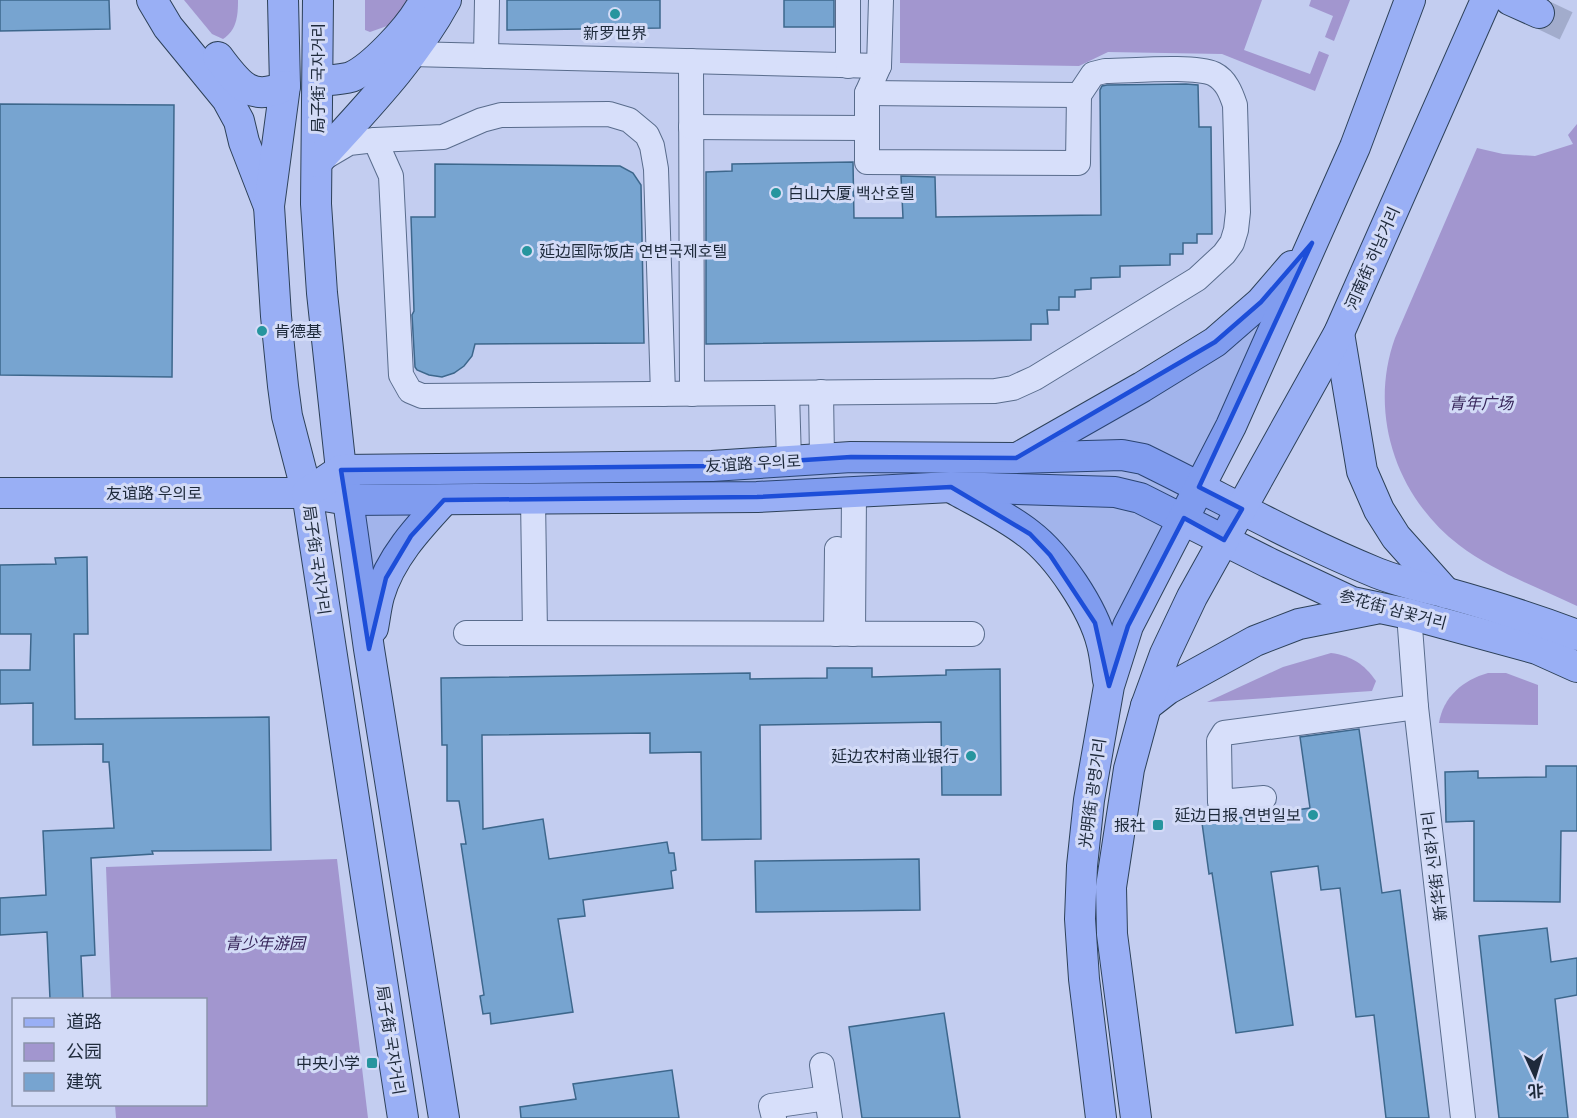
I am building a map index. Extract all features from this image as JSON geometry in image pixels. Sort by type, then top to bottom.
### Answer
[{"type":"main road","points":[[152,0],[168,27],[227,99],[239,121],[244,142],[269,206]]},
{"type":"main road","points":[[174,0],[240,85],[251,92],[263,93],[285,86]]},
{"type":"main road","name":"局子街 국자거리","points":[[283,0],[285,86],[269,206],[283,386],[287,416],[307,493],[403,1118]]},
{"type":"main road","name":"局子街 국자거리","points":[[318,0],[316,204],[322,293],[341,470],[348,500],[369,649],[444,1118]]},
{"type":"main road","points":[[318,81],[350,77],[363,70],[398,37],[425,0]]},
{"type":"main road","points":[[317,162],[411,54],[446,0]]},
{"type":"main road","points":[[1199,488],[1232,426],[1355,147],[1410,0]]},
{"type":"main road","name":"河南街 하남거리","points":[[1242,509],[1339,333],[1486,0]]},
{"type":"main road","points":[[1510,0],[1539,13]]},
{"type":"main road","points":[[1016,458],[1142,387],[1215,342],[1261,302],[1312,243]]},
{"type":"main road","points":[[1339,333],[1362,471],[1379,510],[1396,537],[1446,593]]},
{"type":"main road","name":"友谊路 우의로","points":[[341,470],[712,466],[851,457],[1016,458],[1122,455],[1143,459],[1199,488]]},
{"type":"main road","points":[[307,493],[341,470]]},
{"type":"main road","points":[[951,487],[1030,534],[1050,555],[1083,599],[1095,623],[1102,644],[1109,686]]},
{"type":"main road","name":"友谊路 우의로","points":[[0,493],[307,493],[348,500],[444,500],[757,497],[951,487],[1115,492],[1140,498],[1184,518]]},
{"type":"main road","name":"参花街 삼꽃거리","points":[[1199,488],[1404,583],[1446,593],[1577,635]]},
{"type":"main road","name":"光明街 광명거리","points":[[1101,1118],[1085,990],[1080,920],[1082,866],[1089,800],[1109,686],[1128,626],[1199,488]]},
{"type":"main road","points":[[369,649],[379,597],[386,578],[411,536],[444,500]]},
{"type":"main road","name":"光明街 광명거리","points":[[1136,1118],[1112,934],[1112,887],[1129,769],[1146,706],[1165,654],[1192,597],[1242,509]]},
{"type":"main road","name":"参花街 삼꽃거리","points":[[1184,518],[1352,602],[1395,611],[1538,649],[1577,667]]},
{"type":"main road","points":[[1146,706],[1168,689],[1256,641],[1299,624],[1395,611]]},
{"type":"street","points":[[486,56],[487,0]]},
{"type":"street","points":[[848,0],[848,66]]},
{"type":"street","points":[[375,140],[391,176],[401,375],[410,391],[422,396],[995,391],[1013,388],[1035,378],[1197,279],[1224,254],[1232,243],[1238,212],[1235,105],[1231,92],[1223,81],[1215,75],[1196,70],[1105,71],[1093,74],[1078,95],[1078,163],[867,162],[867,93],[879,66],[881,0]]},
{"type":"street","points":[[411,54],[879,66]]},
{"type":"street","points":[[691,61],[692,394]]},
{"type":"street","points":[[867,93],[1078,95]]},
{"type":"street","points":[[317,162],[349,143],[443,137],[482,120],[501,115],[609,114],[629,120],[641,128],[652,146],[656,169],[663,394]]},
{"type":"street","points":[[691,127],[867,128]]},
{"type":"street","points":[[391,176],[399,155],[410,138]]},
{"type":"street","points":[[821,392],[822,459]]},
{"type":"street","points":[[787,393],[789,460]]},
{"type":"street","points":[[845,634],[846,492]]},
{"type":"street","points":[[541,499],[542,633]]},
{"type":"street","name":"新华街 신화거리","points":[[1395,611],[1416,707],[1463,1118]]},
{"type":"street","points":[[466,633],[972,634]]},
{"type":"street","points":[[1264,798],[1220,802],[1219,741],[1224,733],[1416,707]]},
{"type":"street","points":[[774,1118],[771,1106],[828,1108],[822,1065]]},
{"type":"highlighted area","points":[[1312,243],[1199,487],[1242,509],[1224,540],[1184,518],[1128,626],[1109,686],[1095,623],[1050,555],[1030,534],[951,487],[757,497],[444,500],[411,536],[386,578],[369,649],[341,470],[712,466],[851,457],[1016,458],[1215,342],[1261,302]]},
{"type":"green space","points":[[184,0],[238,0],[234,27],[223,39],[212,34]]},
{"type":"green space","points":[[365,0],[411,0],[387,26],[370,32],[365,30]]},
{"type":"green space","points":[[900,0],[1262,0],[1244,50],[1310,74],[1319,51],[1329,55],[1315,91],[1222,54],[1108,52],[1079,66],[900,63]]},
{"type":"green space","points":[[1311,0],[1350,0],[1334,41],[1325,37],[1333,16],[1309,6]]},
{"type":"green space","name":"青年广场","points":[[1577,124],[1577,606],[1473,555],[1437,525],[1419,503],[1404,478],[1393,452],[1387,424],[1385,395],[1387,366],[1395,338],[1477,148],[1503,154],[1535,156],[1573,144],[1568,135]]},
{"type":"green space","points":[[1331,653],[1345,656],[1367,670],[1376,681],[1372,691],[1207,702],[1283,667]]},
{"type":"green space","points":[[1488,673],[1506,673],[1538,685],[1538,725],[1439,723],[1445,705],[1456,691],[1470,680]]},
{"type":"green space","name":"青少年游园","points":[[337,859],[368,1118],[116,1118],[115,1106],[207,1106],[207,998],[111,998],[106,867]]},
{"type":"building","points":[[0,0],[109,0],[110,29],[0,31]]},
{"type":"building","points":[[507,0],[660,0],[660,28],[507,30]]},
{"type":"building","points":[[784,0],[834,0],[834,27],[784,27]]},
{"type":"building","name":"白山大厦 백산호텔","points":[[1198,85],[1199,127],[1211,127],[1212,234],[1197,234],[1197,243],[1183,243],[1183,254],[1170,254],[1170,265],[1120,266],[1120,277],[1091,278],[1091,289],[1075,290],[1075,297],[1059,297],[1059,310],[1047,310],[1048,324],[1031,324],[1031,340],[706,344],[706,172],[732,171],[732,164],[853,162],[854,218],[903,218],[901,176],[935,177],[936,217],[1101,215],[1100,90],[1102,86]]},
{"type":"building","points":[[0,104],[174,105],[172,377],[0,375]]},
{"type":"building","name":"延边国际饭店 연변국제호텔","points":[[435,164],[620,166],[633,173],[641,185],[644,343],[475,344],[472,356],[454,373],[442,377],[417,370],[412,315],[414,311],[411,217],[435,217]]},
{"type":"building","points":[[87,557],[88,634],[74,634],[75,719],[269,717],[271,850],[152,851],[153,854],[91,858],[95,955],[81,956],[83,998],[50,998],[47,932],[0,935],[0,898],[46,895],[43,831],[114,828],[109,762],[103,762],[103,744],[33,745],[33,703],[0,704],[0,670],[30,670],[31,634],[0,634],[0,565],[56,564],[55,558]]},
{"type":"building","points":[[827,668],[872,668],[872,677],[946,675],[946,670],[1000,669],[1001,795],[942,795],[941,722],[760,725],[761,839],[702,840],[701,752],[650,753],[650,733],[482,735],[483,829],[543,819],[549,859],[667,842],[669,853],[674,853],[676,870],[671,871],[673,888],[583,900],[585,916],[558,919],[573,1012],[491,1024],[490,1013],[483,1014],[480,996],[484,995],[461,844],[466,844],[459,801],[447,801],[447,745],[442,745],[441,678],[750,673],[750,679],[827,678]]},
{"type":"building","points":[[1359,729],[1382,893],[1400,890],[1429,1118],[1386,1118],[1374,1015],[1356,1017],[1340,888],[1321,890],[1318,866],[1271,872],[1293,1025],[1236,1033],[1212,873],[1209,874],[1202,823],[1310,808],[1300,737]]},
{"type":"building","points":[[1546,766],[1577,766],[1577,831],[1561,831],[1560,902],[1474,901],[1474,821],[1446,822],[1445,772],[1478,771],[1478,778],[1546,777]]},
{"type":"building","points":[[919,859],[920,910],[756,912],[755,861]]},
{"type":"building","points":[[1547,928],[1551,962],[1577,958],[1577,995],[1555,999],[1568,1118],[1499,1118],[1479,936]]},
{"type":"building","points":[[944,1013],[960,1118],[862,1118],[849,1027]]},
{"type":"building","points":[[672,1070],[679,1118],[521,1118],[520,1107],[576,1099],[573,1084]]},
{"type":"tunnel","points":[[1539,13],[1577,31]]},
{"type":"place","name":"新罗世界","points":[[615,14]]},
{"type":"place","name":"白山大厦 백산호텔","points":[[776,193]]},
{"type":"place","name":"延边国际饭店 연변국제호텔","points":[[527,251]]},
{"type":"place","name":"肯德基","points":[[262,331]]},
{"type":"place","name":"延边农村商业银行","points":[[971,756]]},
{"type":"place","name":"延边日报 연변일보","points":[[1313,815]]},
{"type":"place","name":"报社","points":[[1158,825]]},
{"type":"place","name":"中央小学","points":[[372,1063]]}]
